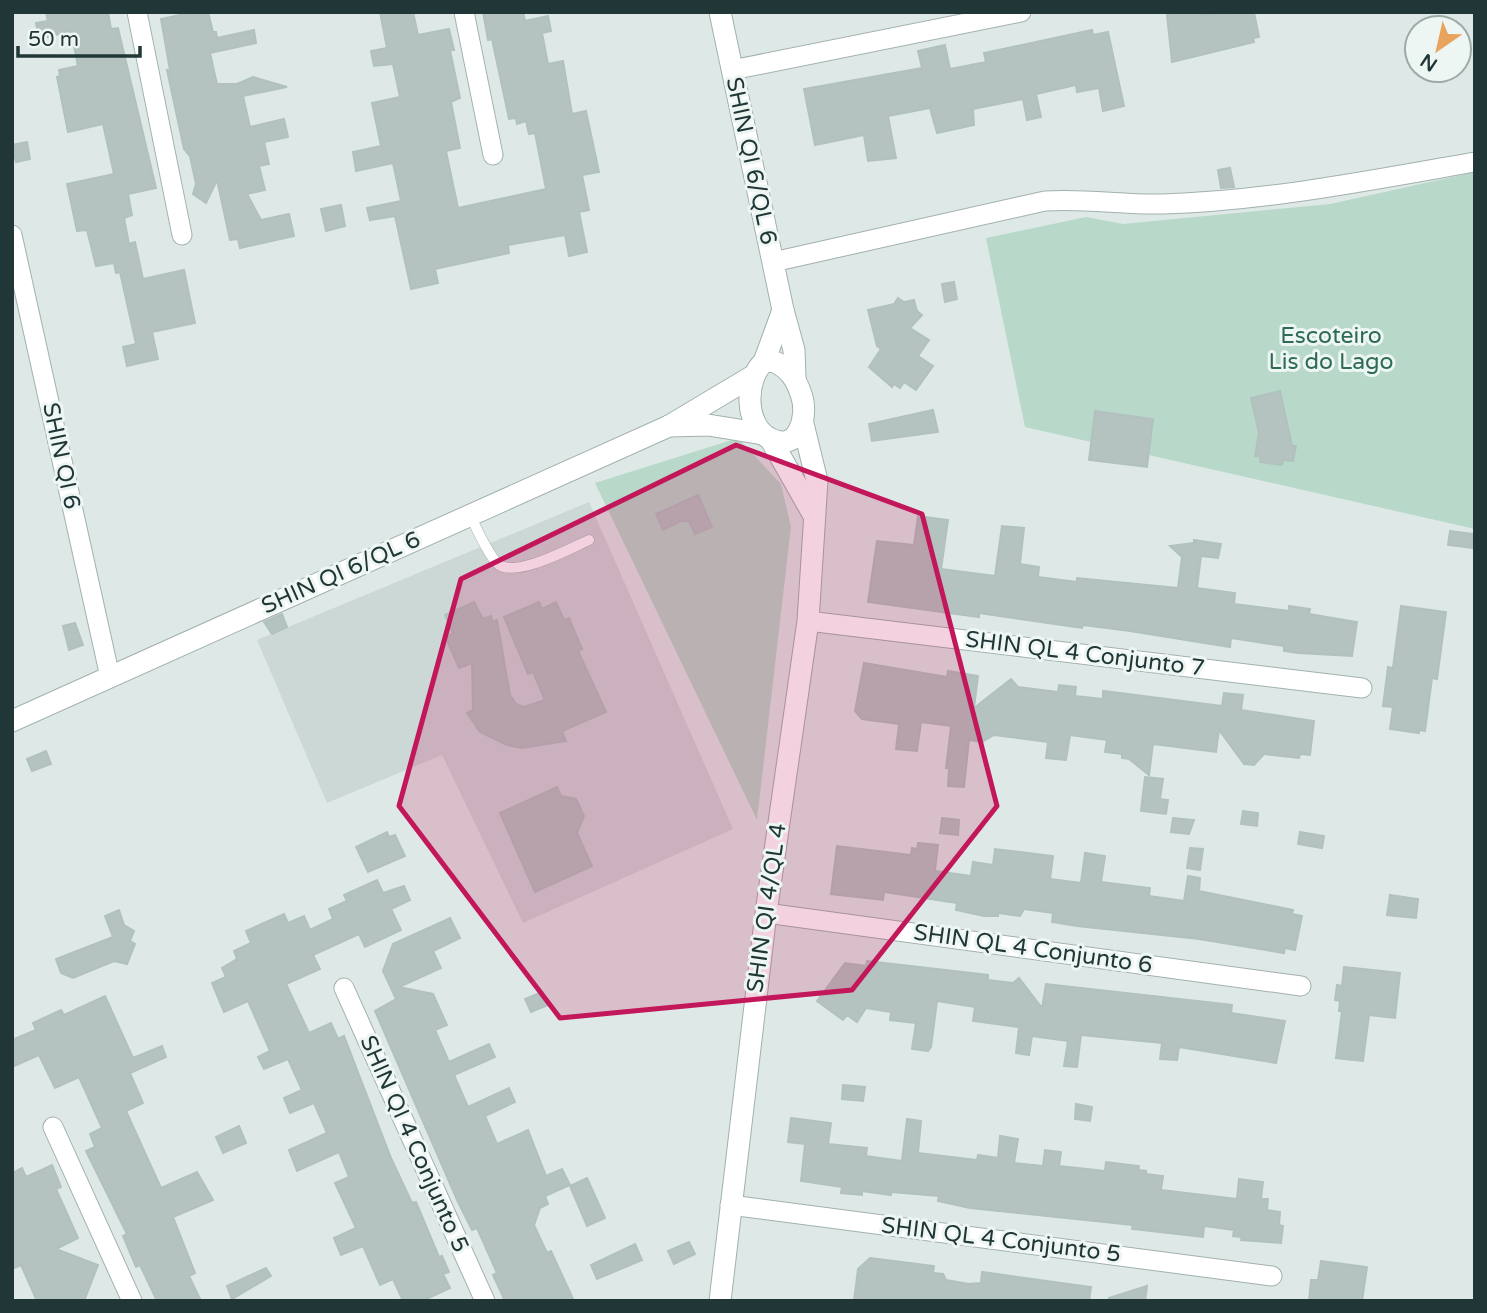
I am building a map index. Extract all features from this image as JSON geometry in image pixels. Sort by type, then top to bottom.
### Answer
[{"type":"street","points":[[137,12],[181,235]]},
{"type":"street","points":[[464,12],[493,155]]},
{"type":"street","name":"SHIN QI 6/QL 6","points":[[720,12],[793,350],[795,378]]},
{"type":"street","points":[[732,69],[1021,12]]},
{"type":"street","points":[[773,262],[1045,201],[1068,199],[1163,204],[1200,201],[1354,183],[1475,162]]},
{"type":"street","name":"SHIN QI 6","points":[[12,235],[110,677]]},
{"type":"street","points":[[757,369],[779,363],[795,378],[804,404],[803,424],[794,438],[767,437],[753,411],[757,369],[783,310]]},
{"type":"street","name":"SHIN QI 6/QL 6","points":[[12,721],[669,426],[757,369]]},
{"type":"street","name":"SHIN QI 4/QL 4","points":[[720,1301],[766,913],[808,621],[816,467],[803,424]]},
{"type":"street","name":"SHIN QI 6/QL 6","points":[[669,426],[708,425],[767,437]]},
{"type":"street","name":"SHIN QI 4/QL 4","points":[[767,437],[797,481],[814,516]]},
{"type":"street","name":"SHIN QL 4 Conjunto 7","points":[[808,621],[1362,688]]},
{"type":"street","name":"SHIN QL 4 Conjunto 6","points":[[766,913],[1301,986]]},
{"type":"street","name":"SHIN QI 4 Conjunto 5","points":[[344,988],[485,1301]]},
{"type":"street","points":[[53,1127],[132,1301]]},
{"type":"street","name":"SHIN QL 4 Conjunto 5","points":[[730,1205],[1272,1276]]},
{"type":"lane","points":[[469,516],[498,565],[508,569],[520,568],[589,540]]},
{"type":"highlighted area","points":[[736,445],[922,514],[997,806],[852,990],[560,1018],[399,806],[461,579]]},
{"type":"shaded area","points":[[589,502],[733,829],[523,923],[442,755],[327,803],[257,640]]},
{"type":"green space","name":"Escoteiro Lis do Lago","points":[[1475,172],[1475,529],[1025,427],[986,238],[1086,217],[1123,224],[1330,204]]},
{"type":"green space","points":[[738,438],[781,484],[791,527],[757,820],[595,483]]},
{"type":"building","points":[[46,12],[108,12],[111,29],[118,28],[156,188],[128,194],[132,215],[124,218],[129,244],[135,242],[143,279],[184,270],[195,323],[152,332],[158,359],[127,366],[123,347],[136,344],[120,272],[116,273],[114,263],[96,266],[87,230],[77,231],[67,184],[114,174],[103,124],[68,132],[57,77],[60,76],[59,70],[78,66],[71,31],[39,39],[36,23],[48,21]]},
{"type":"building","points":[[208,12],[217,38],[254,30],[256,43],[210,53],[217,84],[237,84],[253,77],[287,87],[243,96],[250,127],[284,119],[288,137],[264,142],[269,164],[259,166],[265,190],[247,194],[261,220],[289,214],[294,236],[240,248],[238,239],[230,240],[217,180],[206,203],[193,194],[196,184],[190,156],[184,149],[167,70],[170,70],[161,19]]},
{"type":"building","points":[[380,12],[413,12],[418,35],[449,29],[454,50],[450,50],[460,98],[451,102],[460,148],[446,151],[458,208],[546,189],[535,133],[529,134],[526,121],[517,124],[516,118],[509,119],[492,39],[488,40],[483,12],[523,12],[525,21],[548,16],[551,31],[542,33],[548,64],[563,61],[572,114],[586,111],[599,172],[582,175],[589,210],[579,212],[587,252],[569,256],[565,235],[508,245],[509,253],[435,269],[438,283],[411,289],[395,216],[370,220],[367,208],[401,201],[393,163],[356,171],[353,152],[381,146],[372,103],[400,97],[393,64],[374,66],[371,51],[387,48]]},
{"type":"building","points":[[1201,12],[1202,15],[1254,12],[1259,37],[1253,38],[1254,42],[1172,62],[1167,15]]},
{"type":"building","points":[[1092,30],[1093,35],[1108,32],[1124,106],[1103,111],[1099,88],[1077,92],[1076,85],[1036,94],[1041,117],[1027,120],[1023,99],[973,109],[974,125],[937,133],[930,108],[888,116],[896,158],[868,161],[864,135],[815,145],[804,89],[922,68],[918,51],[945,45],[950,69],[986,62],[984,53]]},
{"type":"building","points":[[27,142],[30,159],[16,162],[12,145]]},
{"type":"building","points":[[1230,168],[1234,187],[1221,188],[1218,170]]},
{"type":"building","points":[[341,205],[345,226],[326,231],[321,209]]},
{"type":"building","points":[[954,282],[957,299],[945,302],[942,284]]},
{"type":"building","points":[[898,298],[904,302],[914,300],[917,311],[922,315],[910,328],[929,340],[918,356],[933,366],[916,390],[904,382],[900,388],[894,384],[892,387],[869,367],[881,349],[877,346],[868,310],[894,304]]},
{"type":"building","points":[[1280,391],[1292,446],[1296,446],[1293,461],[1283,460],[1282,465],[1260,462],[1261,457],[1255,456],[1259,433],[1251,398]]},
{"type":"building","points":[[933,410],[938,432],[872,441],[869,424]]},
{"type":"building","points":[[1095,411],[1153,419],[1147,467],[1089,460]]},
{"type":"building","points":[[698,495],[712,527],[695,534],[689,521],[681,521],[663,530],[656,514]]},
{"type":"building","points":[[918,516],[948,520],[941,569],[995,576],[1002,526],[1024,528],[1020,564],[1039,567],[1038,577],[1077,582],[1077,578],[1178,588],[1182,557],[1170,546],[1194,543],[1194,540],[1221,544],[1218,558],[1201,556],[1197,588],[1235,593],[1234,604],[1289,611],[1289,606],[1310,609],[1309,614],[1357,622],[1352,656],[1284,651],[1284,646],[1231,638],[1230,647],[1083,625],[1082,628],[979,613],[979,617],[868,602],[877,541],[914,545]]},
{"type":"building","points":[[1450,531],[1474,534],[1472,548],[1448,545]]},
{"type":"building","points":[[474,602],[483,619],[491,616],[493,622],[497,620],[510,695],[516,704],[524,707],[545,700],[533,672],[528,674],[504,617],[539,602],[542,609],[556,602],[564,620],[569,618],[582,649],[578,651],[606,712],[562,731],[566,741],[522,748],[507,745],[480,732],[467,713],[473,710],[472,663],[459,668],[446,638],[453,633],[445,615]]},
{"type":"building","points":[[1401,606],[1446,612],[1437,679],[1432,678],[1425,731],[1419,730],[1419,733],[1390,729],[1393,707],[1383,706],[1388,667],[1393,668]]},
{"type":"building","points":[[282,614],[287,627],[272,634],[264,622]]},
{"type":"building","points":[[75,623],[83,645],[69,650],[63,626]]},
{"type":"building","points":[[864,663],[947,677],[948,671],[978,676],[974,708],[1011,679],[1018,687],[1058,692],[1059,685],[1076,687],[1075,696],[1103,699],[1103,691],[1222,706],[1224,693],[1243,695],[1241,710],[1314,721],[1310,755],[1300,754],[1299,758],[1264,754],[1254,765],[1244,764],[1219,730],[1216,752],[1153,744],[1149,775],[1129,759],[1122,758],[1122,754],[1105,752],[1107,740],[1070,735],[1066,760],[1046,758],[1048,742],[994,735],[982,742],[969,740],[964,787],[948,786],[949,768],[946,768],[951,726],[921,722],[917,751],[896,749],[899,724],[862,719],[855,711]]},
{"type":"building","points":[[46,751],[51,764],[32,771],[27,759]]},
{"type":"building","points":[[1145,777],[1163,779],[1160,799],[1168,800],[1166,814],[1141,811]]},
{"type":"building","points":[[557,787],[561,796],[576,799],[584,816],[577,833],[592,866],[535,892],[500,813]]},
{"type":"building","points":[[1243,811],[1258,813],[1257,826],[1241,824]]},
{"type":"building","points":[[942,818],[959,820],[958,835],[940,833]]},
{"type":"building","points":[[1173,818],[1194,820],[1189,834],[1171,832]]},
{"type":"building","points":[[387,832],[389,837],[395,835],[405,856],[368,872],[356,847]]},
{"type":"building","points":[[1300,832],[1324,836],[1322,848],[1298,844]]},
{"type":"building","points":[[918,843],[938,845],[935,871],[971,876],[973,862],[993,865],[995,849],[1053,856],[1050,879],[1081,883],[1085,853],[1105,856],[1101,882],[1150,888],[1149,896],[1184,901],[1188,876],[1200,878],[1199,891],[1293,910],[1292,914],[1302,916],[1295,950],[1285,948],[1284,953],[1199,939],[1077,926],[1052,922],[1053,913],[1024,909],[1020,916],[998,913],[998,916],[984,916],[956,910],[957,903],[884,892],[883,900],[831,894],[837,846],[911,855],[912,848],[917,849]]},
{"type":"building","points":[[1190,848],[1203,849],[1200,870],[1187,868]]},
{"type":"building","points":[[377,880],[383,893],[404,886],[410,900],[391,909],[401,930],[365,947],[359,934],[313,955],[320,969],[286,984],[309,1033],[331,1023],[338,1039],[344,1036],[391,1158],[412,1203],[416,1202],[439,1257],[442,1256],[449,1272],[443,1274],[450,1288],[422,1301],[403,1301],[393,1279],[380,1285],[363,1246],[341,1255],[334,1238],[356,1228],[335,1183],[349,1177],[339,1152],[297,1171],[289,1150],[327,1133],[314,1103],[290,1113],[284,1098],[302,1090],[288,1059],[264,1069],[258,1057],[270,1051],[248,1001],[224,1012],[212,983],[226,977],[222,968],[237,959],[234,951],[251,943],[246,931],[284,914],[288,923],[304,916],[310,930],[333,919],[329,909],[347,901],[344,895]]},
{"type":"building","points":[[1390,895],[1418,899],[1416,918],[1387,915]]},
{"type":"building","points":[[119,910],[124,925],[134,931],[130,941],[135,944],[127,964],[114,961],[73,978],[61,973],[56,959],[113,937],[105,916]]},
{"type":"building","points":[[450,918],[460,938],[433,951],[441,968],[399,987],[433,994],[447,1025],[435,1030],[449,1062],[489,1044],[495,1057],[454,1075],[468,1107],[509,1088],[515,1102],[485,1116],[497,1144],[528,1130],[546,1176],[562,1169],[570,1185],[545,1196],[548,1204],[540,1208],[534,1225],[547,1253],[551,1251],[574,1301],[505,1301],[493,1275],[497,1273],[477,1228],[472,1230],[458,1202],[375,1011],[396,999],[383,971],[393,944]]},
{"type":"building","points":[[867,961],[988,975],[988,980],[1013,983],[1019,978],[1042,1008],[1046,984],[1232,1005],[1231,1013],[1285,1021],[1276,1063],[1179,1047],[1177,1060],[1160,1059],[1162,1043],[1081,1035],[1077,1067],[1064,1066],[1068,1041],[1032,1036],[1029,1055],[1016,1053],[1019,1027],[973,1021],[975,1007],[937,1001],[931,1047],[928,1051],[912,1049],[916,1023],[890,1020],[891,1012],[866,1008],[857,1022],[847,1015],[843,1020],[817,1001],[845,963],[866,966]]},
{"type":"building","points":[[1344,967],[1400,973],[1395,1018],[1369,1015],[1363,1061],[1336,1058],[1342,1011],[1339,1011],[1340,1001],[1335,1000],[1337,985],[1342,986]]},
{"type":"building","points":[[542,992],[548,1005],[531,1012],[525,999]]},
{"type":"building","points":[[105,996],[133,1058],[162,1046],[166,1057],[130,1073],[143,1103],[126,1111],[161,1188],[197,1172],[213,1200],[173,1217],[195,1273],[189,1276],[201,1301],[157,1301],[140,1265],[136,1267],[123,1236],[127,1234],[86,1151],[95,1147],[90,1134],[102,1128],[79,1077],[55,1088],[39,1055],[12,1067],[12,1040],[36,1030],[33,1023],[61,1010],[64,1015]]},
{"type":"building","points":[[843,1085],[865,1087],[863,1101],[842,1099]]},
{"type":"building","points":[[1076,1104],[1092,1107],[1090,1121],[1075,1119]]},
{"type":"building","points":[[791,1118],[831,1123],[828,1144],[867,1148],[866,1156],[902,1161],[907,1119],[921,1121],[918,1153],[977,1160],[978,1155],[998,1158],[1000,1136],[1018,1139],[1014,1163],[1043,1166],[1045,1150],[1061,1152],[1059,1166],[1105,1171],[1106,1162],[1139,1166],[1138,1170],[1146,1171],[1146,1174],[1163,1176],[1161,1190],[1237,1199],[1239,1179],[1263,1182],[1261,1199],[1268,1199],[1267,1210],[1280,1212],[1279,1225],[1283,1226],[1281,1243],[1241,1240],[1242,1237],[1233,1236],[1234,1230],[1204,1226],[1203,1237],[1132,1229],[1133,1225],[970,1208],[938,1201],[939,1196],[891,1192],[891,1195],[862,1191],[862,1195],[841,1193],[842,1187],[801,1181],[805,1144],[788,1142]]},
{"type":"building","points":[[239,1126],[246,1143],[223,1153],[216,1137]]},
{"type":"building","points":[[52,1165],[61,1187],[56,1189],[78,1238],[56,1249],[98,1265],[84,1301],[37,1301],[21,1265],[12,1269],[12,1173],[22,1168],[26,1177]]},
{"type":"building","points":[[587,1178],[605,1218],[587,1226],[570,1186]]},
{"type":"building","points":[[689,1242],[695,1254],[674,1264],[668,1251]]},
{"type":"building","points":[[635,1244],[642,1260],[597,1279],[591,1265]]},
{"type":"building","points":[[870,1258],[934,1266],[933,1273],[943,1274],[946,1280],[969,1284],[981,1283],[982,1272],[1091,1287],[1089,1301],[854,1301],[858,1269]]},
{"type":"building","points":[[1321,1261],[1367,1267],[1362,1301],[1309,1301],[1311,1280],[1318,1280]]},
{"type":"building","points":[[266,1268],[271,1276],[232,1299],[227,1286]]},
{"type":"building","points":[[1147,1286],[1145,1301],[1109,1301],[1109,1298]]}]
